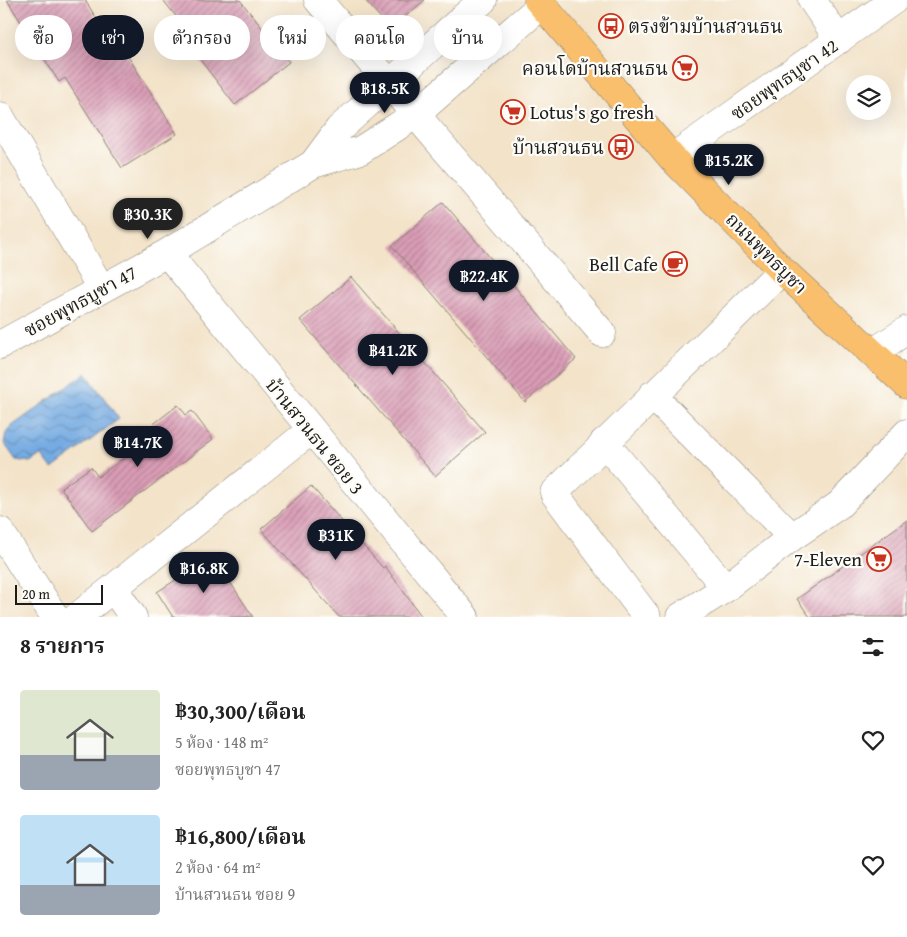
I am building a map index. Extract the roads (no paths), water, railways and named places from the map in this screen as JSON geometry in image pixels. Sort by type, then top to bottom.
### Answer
[{"type":"main road","name":"ถนนพุทธบูชา","points":[[540,2],[672,158],[782,270],[907,385]]},
{"type":"street","points":[[318,0],[387,84],[602,333]]},
{"type":"street","name":"ซอยพุทธบูชา 47","points":[[313,164],[339,129],[483,0]]},
{"type":"street","points":[[812,0],[839,40]]},
{"type":"street","name":"ซอยพุทธบูชา 42","points":[[672,158],[894,0]]},
{"type":"street","name":"ซอยพุทธบูชา 47","points":[[0,345],[101,288],[167,254],[313,164],[361,150],[415,115],[540,2]]},
{"type":"street","points":[[0,116],[101,288]]},
{"type":"street","name":"บ้านสวนธน ซอย 3","points":[[167,254],[464,617]]},
{"type":"street","points":[[647,617],[554,493],[652,395],[782,270]]},
{"type":"street","points":[[872,353],[907,330]]},
{"type":"street","points":[[652,395],[792,537]]},
{"type":"street","points":[[77,617],[310,431]]},
{"type":"street","points":[[680,617],[726,588],[792,537],[839,505],[907,433]]},
{"type":"street","points":[[604,442],[726,588]]},
{"type":"street","points":[[0,530],[55,617]]},
{"type":"street","points":[[114,589],[133,617]]},
{"type":"water","points":[[86,373],[119,419],[52,469],[41,455],[30,462],[16,460],[4,443],[6,433],[12,426]]},
{"type":"place","name":"ตรงข้ามบ้านสวนธน","points":[[611,26]]},
{"type":"place","name":"คอนโดบ้านสวนธน","points":[[685,68]]},
{"type":"place","name":"Lotus's go fresh","points":[[513,112]]},
{"type":"place","name":"บ้านสวนธน","points":[[621,147]]},
{"type":"place","name":"Bell Cafe","points":[[675,264]]},
{"type":"place","name":"7-Eleven","points":[[879,559]]}]
